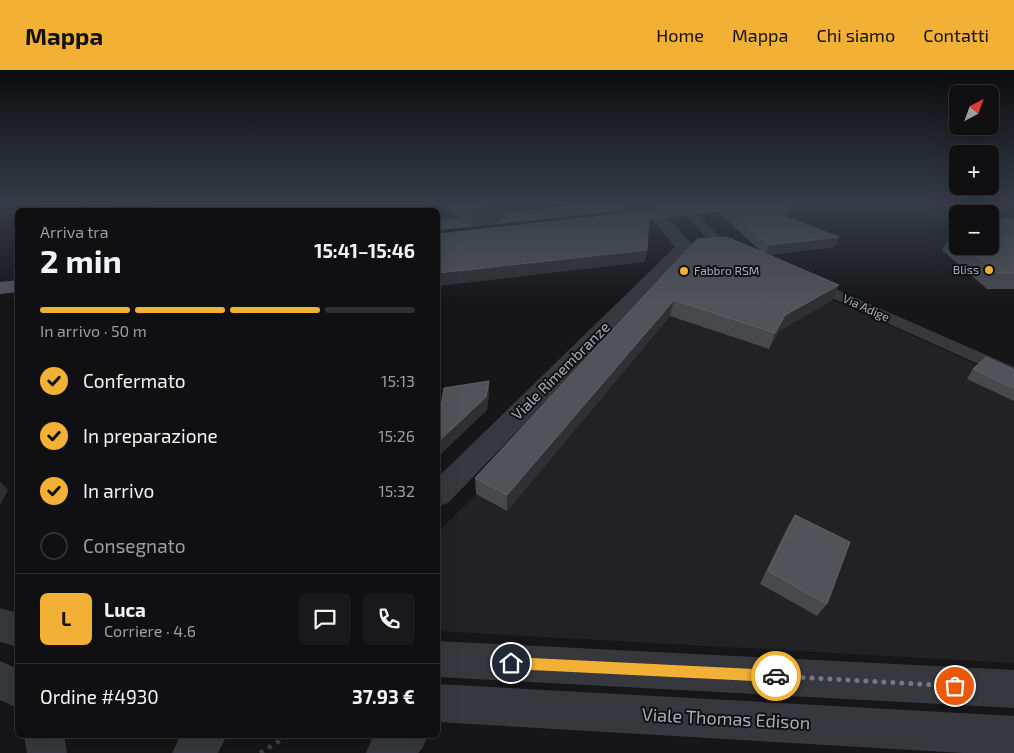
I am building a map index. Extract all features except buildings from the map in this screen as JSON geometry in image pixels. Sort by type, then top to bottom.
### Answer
[{"type":"main road","points":[[0,288],[15,274]]},
{"type":"street","points":[[680,237],[685,247],[716,241]]},
{"type":"street","points":[[710,237],[752,258]]},
{"type":"street","name":"Viale Rimembranze","points":[[440,493],[685,247]]},
{"type":"street","name":"Via Adige","points":[[798,278],[1014,374]]},
{"type":"street","points":[[0,625],[15,629]]},
{"type":"street","points":[[440,659],[1014,689]]},
{"type":"street","points":[[0,680],[15,688]]},
{"type":"street","name":"Viale Thomas Edison","points":[[446,707],[1014,736]]},
{"type":"street","points":[[39,753],[40,738]]},
{"type":"street","points":[[45,738],[48,753]]},
{"type":"street","points":[[192,753],[204,738]]},
{"type":"street","points":[[386,753],[404,738]]},
{"type":"path","points":[[260,753],[284,738]]},
{"type":"shaded area","points":[[723,251],[1014,381],[1014,663],[440,631],[440,530]]},
{"type":"way so far","points":[[776,676],[955,686]]},
{"type":"place","name":"Bliss","points":[[989,270]]},
{"type":"place","name":"Fabbro RSM","points":[[684,271]]},
{"type":"route","points":[[511,663],[776,676]]}]
